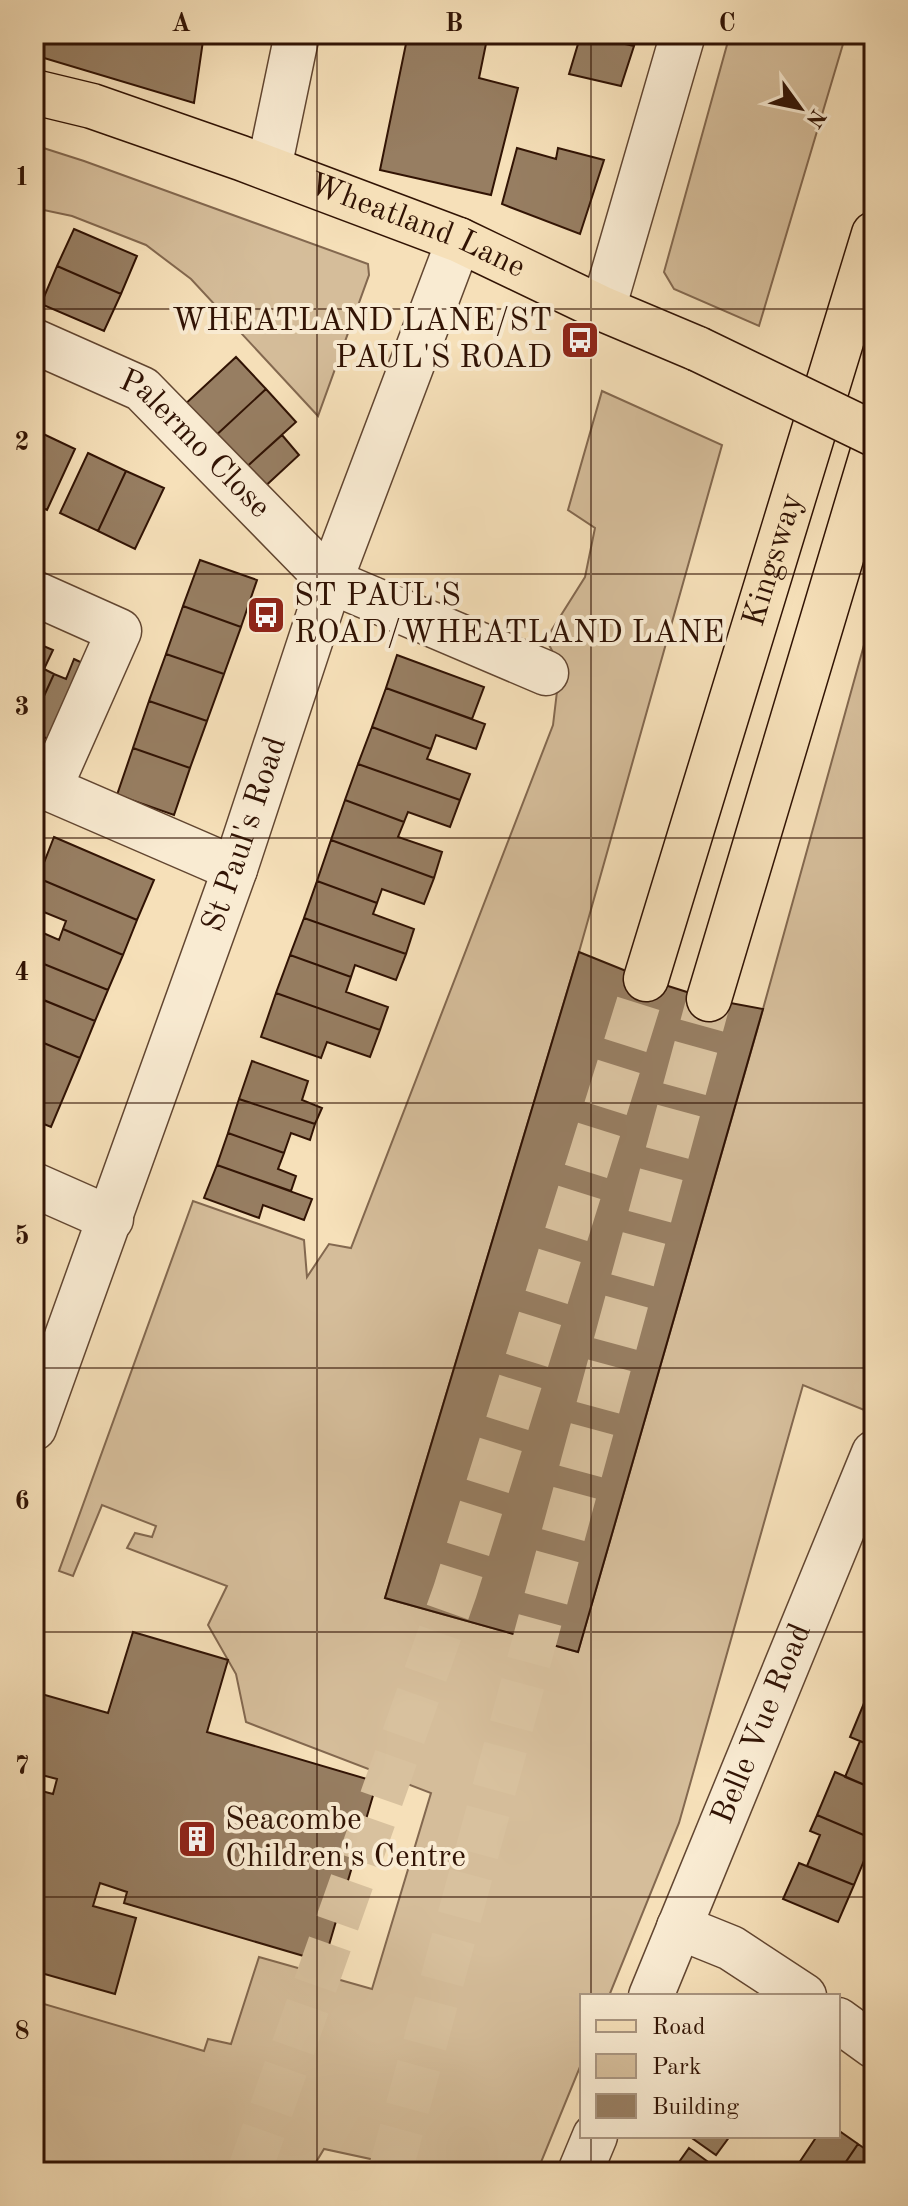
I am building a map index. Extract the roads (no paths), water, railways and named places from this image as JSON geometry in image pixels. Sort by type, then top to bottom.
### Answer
[{"type":"main road","name":"Wheatland Lane","points":[[34,92],[92,106],[269,168],[459,240],[603,309],[698,349],[874,434]]},
{"type":"main road","name":"Kingsway","points":[[646,979],[874,234]]},
{"type":"main road","name":"Kingsway","points":[[709,999],[874,448]]},
{"type":"street","points":[[269,168],[297,34]]},
{"type":"street","points":[[603,309],[683,34]]},
{"type":"street","name":"St Paul's Road","points":[[34,1428],[235,869],[330,581],[459,240]]},
{"type":"street","name":"Palermo Close","points":[[34,341],[142,389],[330,581]]},
{"type":"street","points":[[330,581],[546,673]]},
{"type":"street","points":[[34,593],[119,631],[42,786],[235,869]]},
{"type":"street","points":[[34,1185],[111,1219]]},
{"type":"street","name":"Belle Vue Road","points":[[652,1994],[874,1453]]},
{"type":"street","points":[[679,1927],[731,1948],[801,1994]]},
{"type":"street","points":[[840,2021],[874,2046]]},
{"type":"street","points":[[580,2172],[594,2138]]},
{"type":"tunnel","points":[[249,2172],[455,1591],[646,979]]},
{"type":"tunnel","points":[[390,2172],[709,999]]},
{"type":"place","name":"WHEATLAND LANE/ST PAUL'S ROAD","points":[[580,340]]},
{"type":"place","name":"ST PAUL'S ROAD/WHEATLAND LANE","points":[[266,615]]},
{"type":"place","name":"Seacombe Children's Centre","points":[[197,1839]]}]
